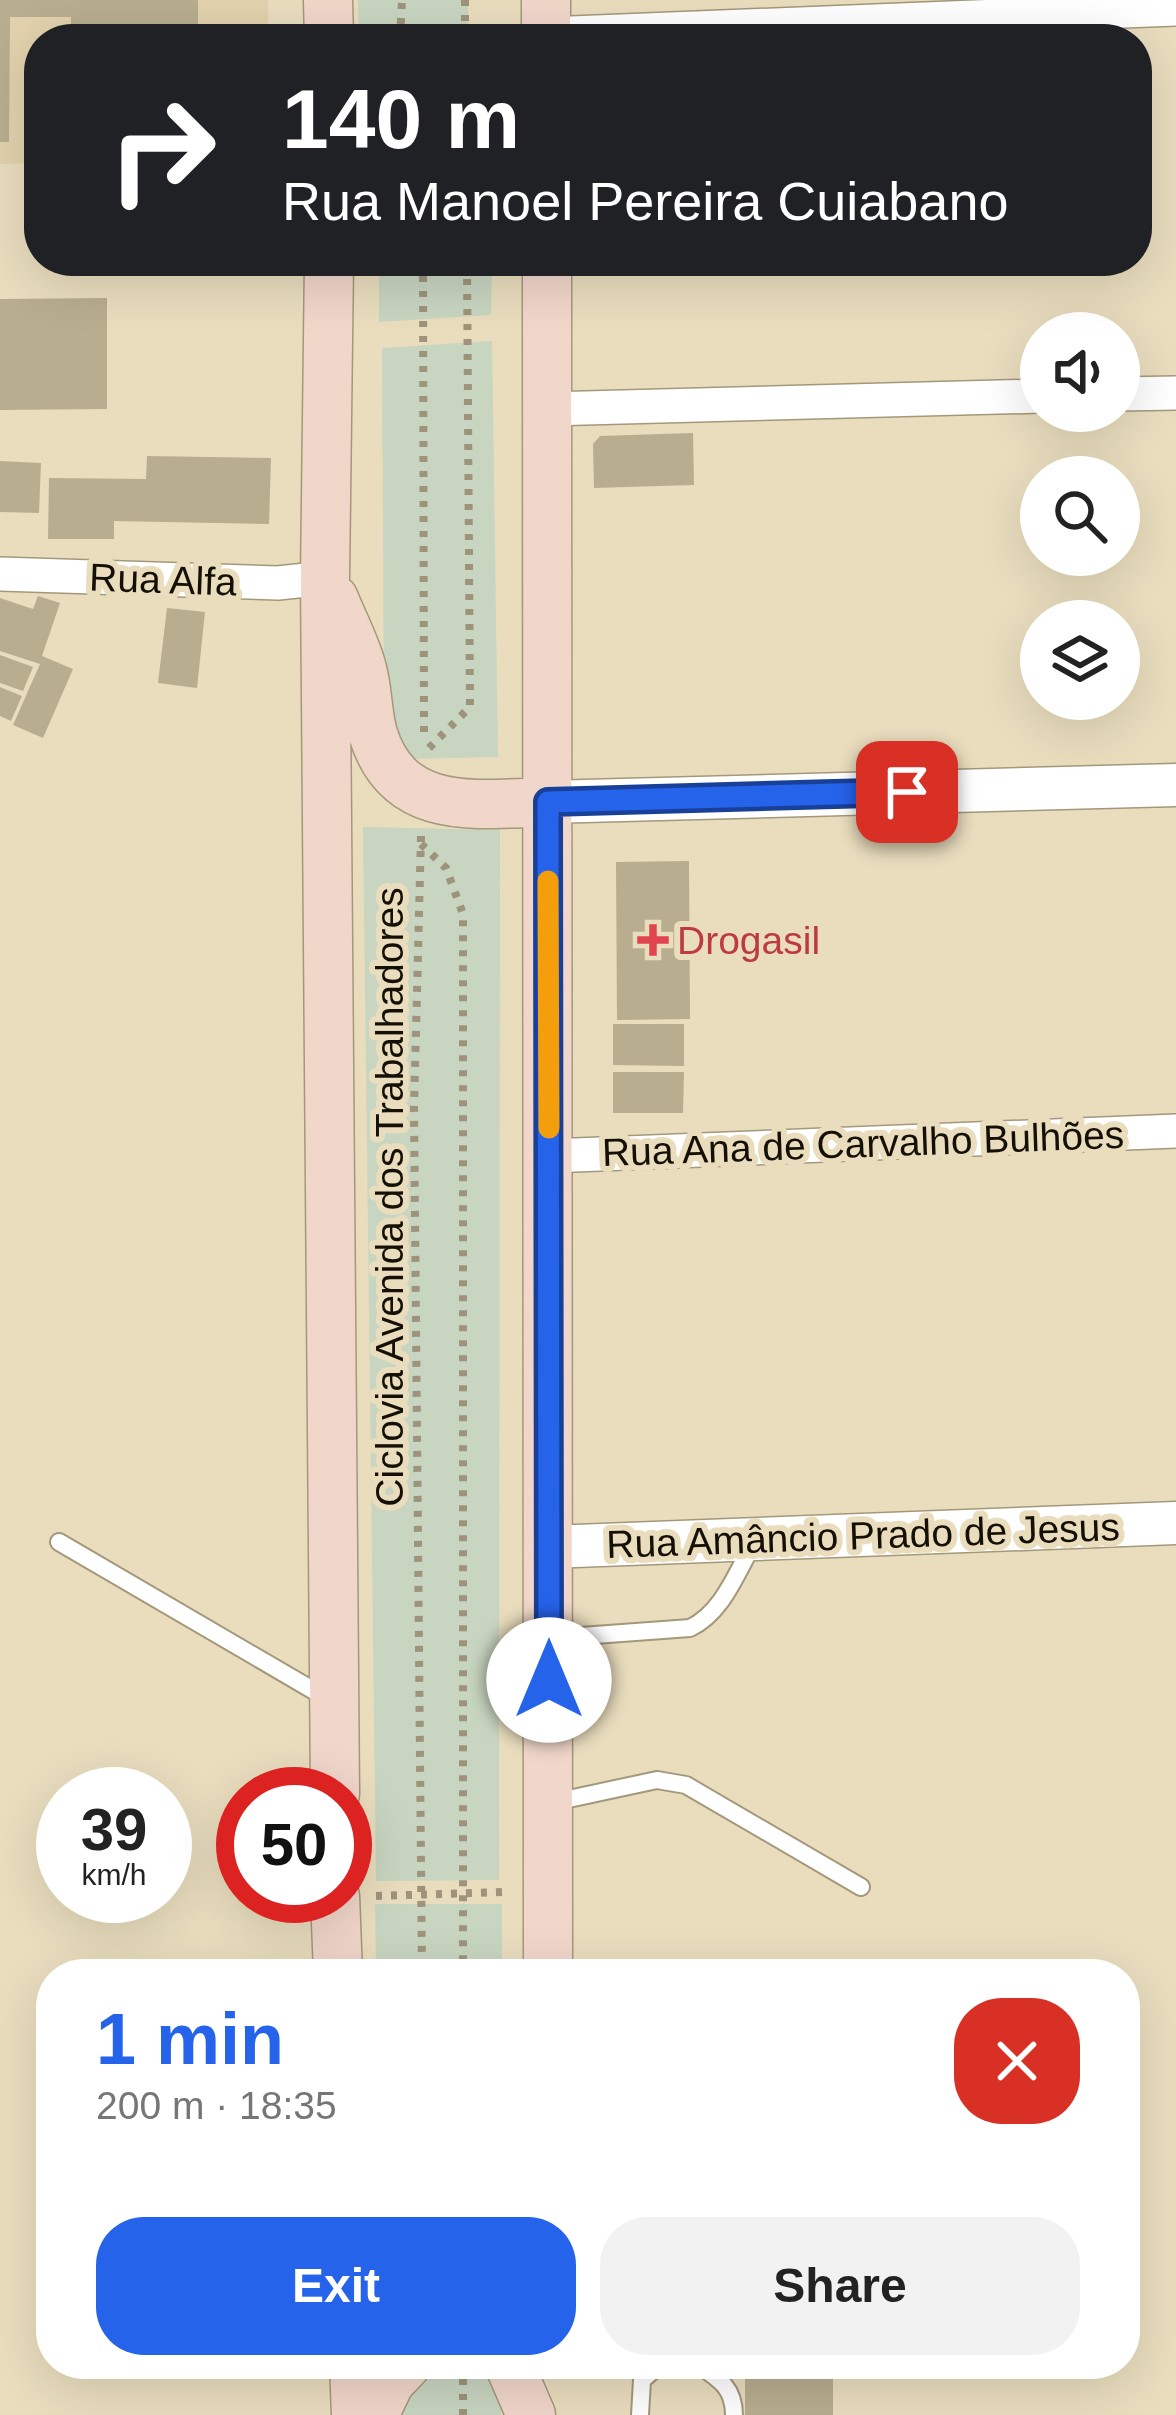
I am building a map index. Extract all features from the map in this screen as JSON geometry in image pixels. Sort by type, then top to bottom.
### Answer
[{"type":"main road","points":[[328,276],[325,578],[335,1767]]},
{"type":"main road","points":[[547,276],[548,1959]]},
{"type":"main road","points":[[325,578],[362,667],[372,732],[388,772],[422,796],[467,805],[548,802]]},
{"type":"main road","points":[[336,1923],[337,1959]]},
{"type":"main road","points":[[354,2379],[356,2415]]},
{"type":"main road","points":[[374,2415],[394,2379]]},
{"type":"main road","points":[[515,2379],[531,2415]]},
{"type":"main road","points":[[548,2379],[548,2415]]},
{"type":"street","points":[[546,24],[1176,9]]},
{"type":"street","points":[[1140,394],[1176,393]]},
{"type":"street","points":[[548,409],[1020,397]]},
{"type":"street","name":"Rua Alfa","points":[[0,574],[278,583],[325,578]]},
{"type":"street","points":[[548,802],[1176,785]]},
{"type":"street","name":"Rua Ana de Carvalho Bulhões","points":[[550,1156],[1176,1131]]},
{"type":"street","name":"Rua Amâncio Prado de Jesus","points":[[549,1546],[1176,1522]]},
{"type":"lane","points":[[549,1639],[690,1628],[702,1623],[713,1613],[757,1538]]},
{"type":"lane","points":[[59,1542],[334,1702]]},
{"type":"lane","points":[[549,1803],[657,1780],[686,1785],[861,1887]]},
{"type":"lane","points":[[640,2415],[642,2379]]},
{"type":"lane","points":[[720,2379],[734,2400],[734,2415]]},
{"type":"path","points":[[423,276],[424,753],[470,707],[467,276]]},
{"type":"path","name":"Ciclovia Avenida dos Trabalhadores","points":[[422,1959],[414,1108],[421,844],[446,868],[464,914],[463,1959]]},
{"type":"path","points":[[372,1896],[548,1891]]},
{"type":"path","points":[[463,2379],[463,2415]]},
{"type":"shaded area","points":[[0,0],[268,0],[268,24],[24,24],[24,163],[0,164]]},
{"type":"green space","points":[[358,0],[468,0],[468,24],[359,24]]},
{"type":"green space","points":[[379,276],[492,276],[491,315],[379,322]]},
{"type":"green space","points":[[492,341],[498,757],[402,759],[384,724],[382,348]]},
{"type":"green space","points":[[363,827],[500,830],[499,1880],[376,1881]]},
{"type":"green space","points":[[375,1904],[502,1904],[502,1959],[376,1959]]},
{"type":"green space","points":[[421,2379],[502,2379],[501,2415],[390,2415]]},
{"type":"building","points":[[0,0],[198,0],[198,24],[71,24],[71,17],[10,17],[9,142],[0,142]]},
{"type":"building","points":[[107,298],[107,409],[0,410],[0,299]]},
{"type":"building","points":[[693,433],[694,485],[594,488],[593,444],[600,436]]},
{"type":"building","points":[[147,456],[271,458],[269,524],[114,521],[114,539],[48,539],[49,478],[146,479]]},
{"type":"building","points":[[0,461],[41,463],[39,513],[0,512]]},
{"type":"building","points":[[38,596],[60,603],[42,656],[73,669],[43,738],[13,725],[40,664],[0,651],[0,598],[33,609]]},
{"type":"building","points":[[167,608],[205,612],[197,688],[158,683]]},
{"type":"building","points":[[0,655],[33,667],[23,691],[0,683]]},
{"type":"building","points":[[0,687],[22,696],[11,721],[0,716]]},
{"type":"building","name":"Drogasil","points":[[689,861],[690,1019],[617,1020],[616,862]]},
{"type":"building","points":[[613,1024],[684,1024],[684,1066],[613,1065]]},
{"type":"building","points":[[613,1072],[684,1072],[683,1113],[613,1113]]},
{"type":"building","points":[[745,2379],[833,2379],[833,2415],[745,2415]]},
{"type":"slow traffic","points":[[548,881],[549,1128]]},
{"type":"place","name":"Drogasil","points":[[653,940]]},
{"type":"route","points":[[549,1680],[548,802],[907,792]]}]
